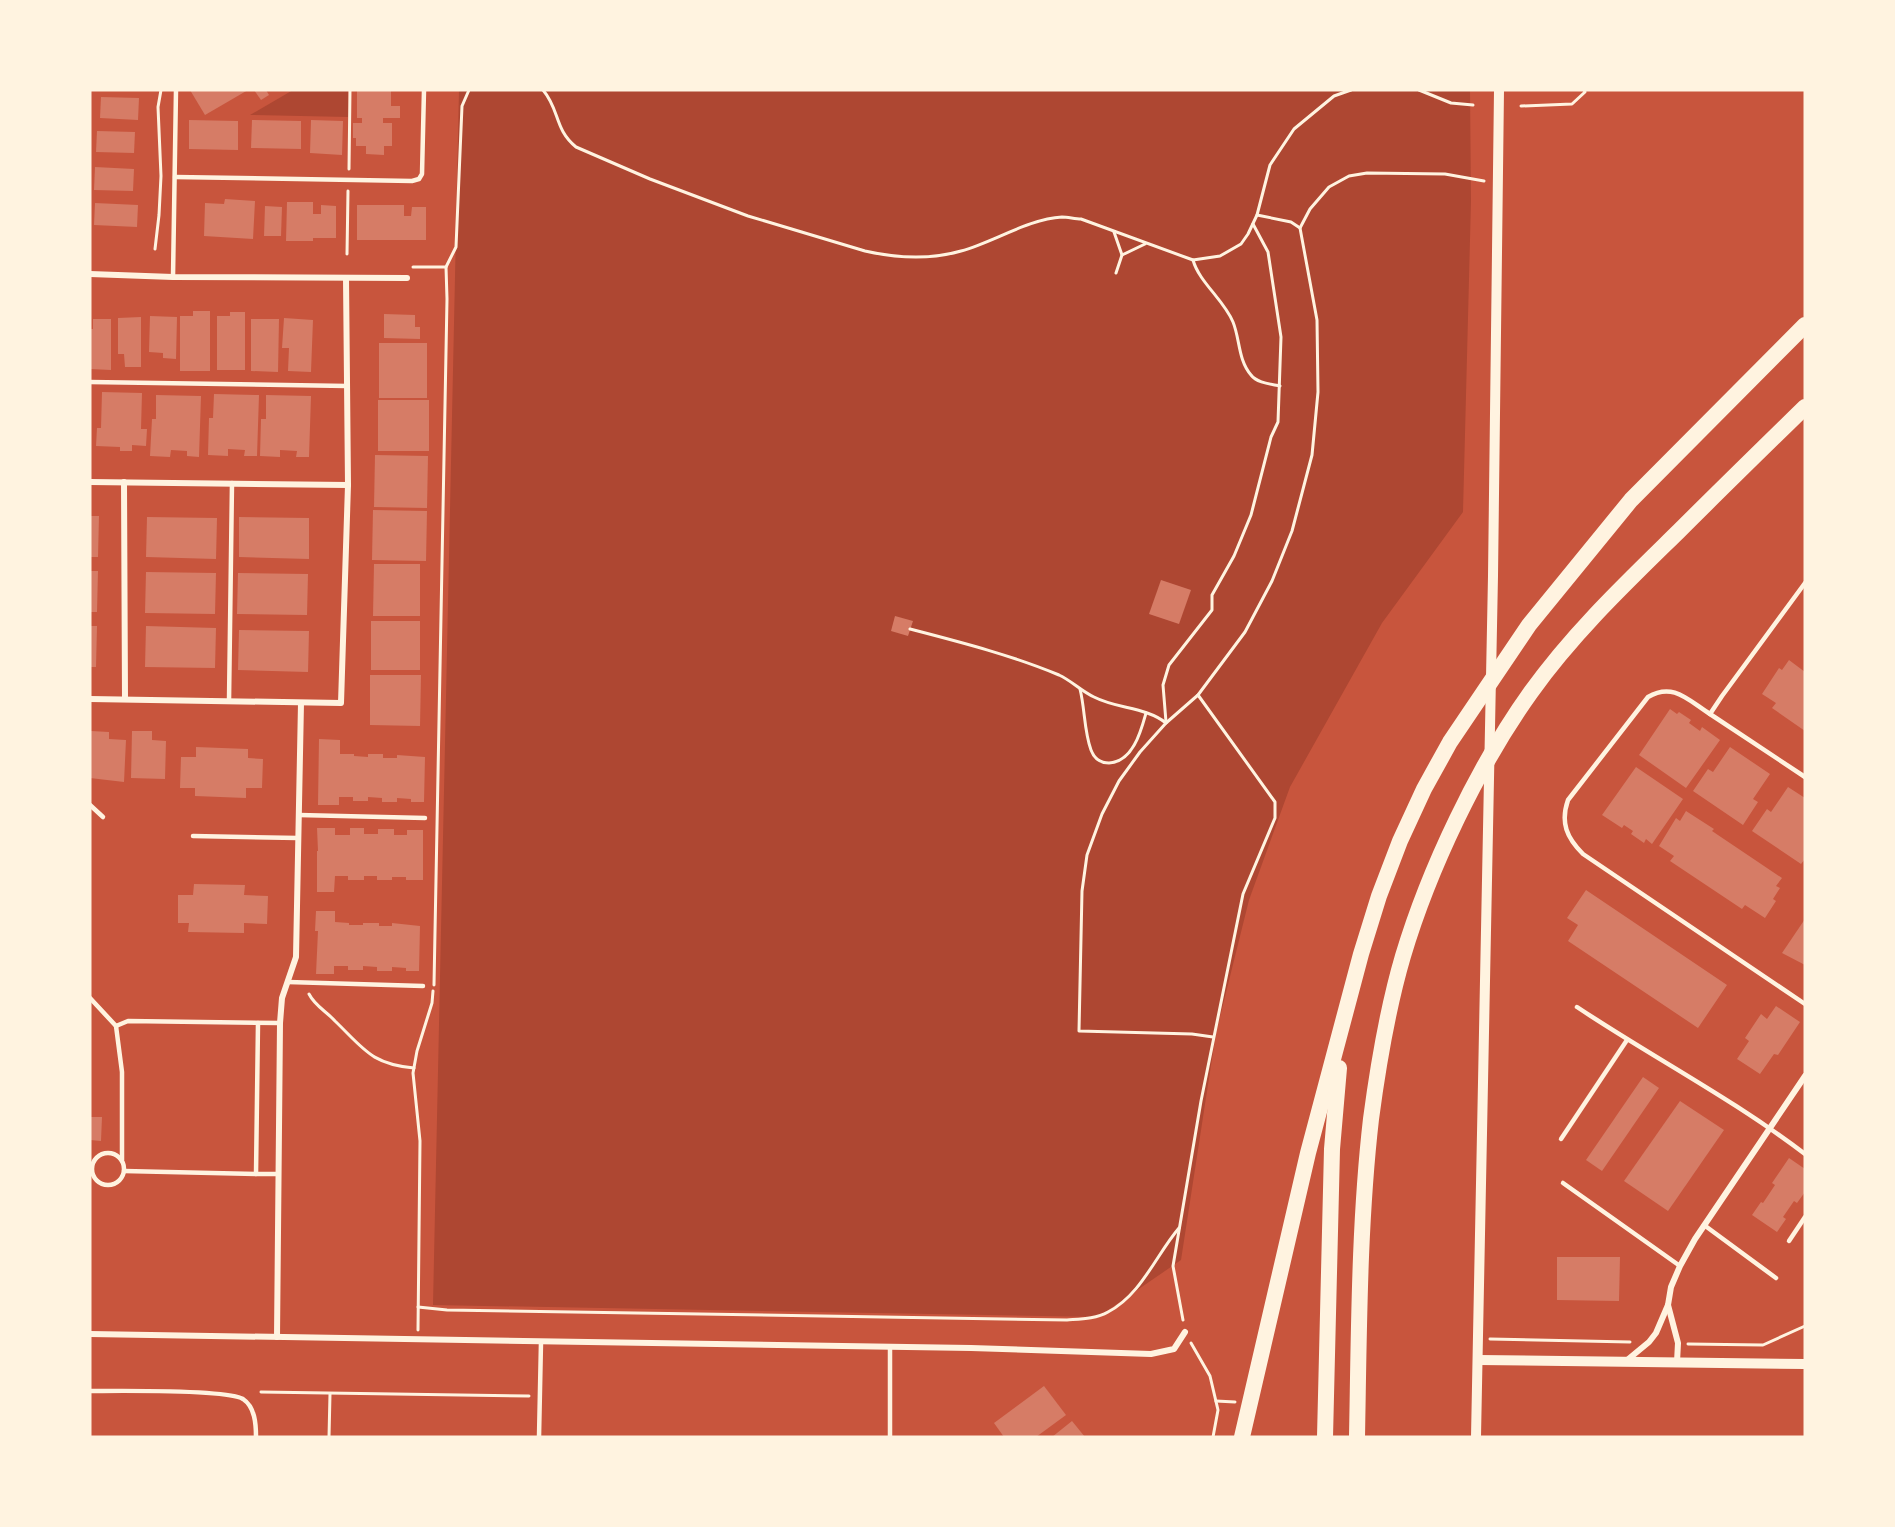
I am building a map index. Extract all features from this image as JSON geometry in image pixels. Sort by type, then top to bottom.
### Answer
[{"type":"highway","points":[[1242,1437],[1308,1153],[1346,1008],[1379,896],[1400,841],[1424,789],[1450,742],[1510,651],[1631,500],[1805,325]]},
{"type":"highway","points":[[1357,1437],[1361,1269],[1371,1118],[1391,1008],[1403,957],[1442,854],[1468,798],[1498,745],[1531,693],[1562,653],[1590,620],[1645,564],[1805,406]]},
{"type":"highway","points":[[1324,1437],[1332,1149],[1336,1086],[1346,1008]]},
{"type":"street","points":[[1476,1437],[1493,576],[1499,90]]},
{"type":"street","points":[[90,274],[173,277],[406,278]]},
{"type":"street","points":[[90,699],[341,703],[348,485],[346,278]]},
{"type":"street","points":[[90,482],[348,485]]},
{"type":"street","points":[[124,482],[125,699]]},
{"type":"street","points":[[277,1337],[280,1023],[282,998],[296,957],[301,703]]},
{"type":"street","points":[[1625,1362],[1656,1333],[1668,1305],[1671,1287],[1680,1266],[1704,1225],[1805,1076]]},
{"type":"street","points":[[1668,1305],[1678,1343],[1677,1362]]},
{"type":"street","points":[[90,1334],[890,1347],[1151,1354],[1174,1349],[1185,1332]]},
{"type":"street","points":[[1479,1360],[1805,1364]]},
{"type":"lane","points":[[173,277],[176,90]]},
{"type":"lane","points":[[175,177],[412,182],[419,179],[422,174],[424,90]]},
{"type":"lane","points":[[90,382],[347,386]]},
{"type":"lane","points":[[229,701],[232,483]]},
{"type":"lane","points":[[1710,714],[1805,583]]},
{"type":"lane","points":[[1805,777],[1677,693],[1668,690],[1648,697],[1568,800],[1564,811],[1568,836],[1583,854],[1805,1004]]},
{"type":"lane","points":[[90,805],[103,817]]},
{"type":"lane","points":[[299,815],[425,818]]},
{"type":"lane","points":[[193,836],[298,838]]},
{"type":"lane","points":[[288,982],[423,986]]},
{"type":"lane","points":[[90,998],[116,1026],[122,1072],[124,1171],[120,1180],[111,1185],[100,1183],[92,1174],[93,1162],[102,1153],[114,1153],[122,1160]]},
{"type":"lane","points":[[1577,1007],[1770,1127],[1805,1154]]},
{"type":"lane","points":[[116,1026],[128,1021],[280,1023]]},
{"type":"lane","points":[[256,1174],[258,1023]]},
{"type":"lane","points":[[1561,1139],[1627,1040]]},
{"type":"lane","points":[[124,1171],[278,1174]]},
{"type":"lane","points":[[1563,1183],[1680,1266]]},
{"type":"lane","points":[[1789,1241],[1805,1217]]},
{"type":"lane","points":[[1704,1225],[1776,1278]]},
{"type":"lane","points":[[539,1437],[541,1342]]},
{"type":"lane","points":[[890,1347],[890,1437]]},
{"type":"lane","points":[[90,1391],[223,1394],[242,1398],[252,1408],[256,1437]]},
{"type":"path","points":[[155,249],[161,176],[158,107],[161,90]]},
{"type":"path","points":[[418,1339],[420,1142],[413,1073],[417,1051],[432,1003],[434,983],[446,267],[456,247],[462,106],[470,90]]},
{"type":"path","points":[[543,90],[550,98],[561,130],[567,140],[576,147],[650,179],[748,216],[865,251],[915,257],[948,255],[1038,222],[1063,217],[1081,219],[1193,260],[1220,256],[1240,244],[1257,215],[1270,165],[1294,129],[1334,96],[1351,90]]},
{"type":"path","points":[[1419,90],[1451,103],[1473,105]]},
{"type":"path","points":[[1521,106],[1572,104],[1585,92],[1584,90]]},
{"type":"path","points":[[1213,1036],[1079,1031],[1082,891],[1087,855],[1102,814],[1119,781],[1140,752],[1166,723],[1198,695],[1245,632],[1272,581],[1292,531],[1312,455],[1318,392],[1317,320],[1300,228],[1310,209],[1329,187],[1349,176],[1367,173],[1445,174],[1498,183]]},
{"type":"path","points":[[1257,215],[1290,222],[1300,228]]},
{"type":"path","points":[[1166,723],[1163,685],[1169,665],[1212,610],[1212,595],[1234,556],[1251,515],[1271,437],[1278,422],[1281,337],[1269,252],[1253,224]]},
{"type":"path","points":[[1114,232],[1122,255],[1116,273]]},
{"type":"path","points":[[1122,255],[1145,244]]},
{"type":"path","points":[[1193,260],[1195,267],[1221,301],[1233,322],[1244,365],[1252,377],[1280,386]]},
{"type":"path","points":[[406,278],[413,267],[446,267]]},
{"type":"path","points":[[910,629],[1008,657],[1059,675],[1094,697],[1156,715],[1166,723]]},
{"type":"path","points":[[1080,688],[1091,751],[1098,760],[1113,763],[1128,754],[1140,734],[1147,713]]},
{"type":"path","points":[[1198,695],[1275,802],[1275,818],[1243,894],[1213,1036],[1173,1266],[1185,1332],[1210,1376],[1218,1410],[1213,1437]]},
{"type":"path","points":[[305,984],[314,1003],[333,1018],[367,1052],[384,1063],[414,1068]]},
{"type":"path","points":[[418,1307],[447,1310],[1067,1320],[1088,1318],[1107,1313],[1135,1290],[1179,1227]]},
{"type":"path","points":[[261,1392],[540,1396]]},
{"type":"path","points":[[329,1437],[330,1394]]},
{"type":"shaded area","points":[[293,90],[348,90],[348,117],[250,115]]},
{"type":"shaded area","points":[[459,90],[1470,90],[1471,201],[1463,512],[1382,623],[1290,787],[1249,900],[1216,1033],[1181,1260],[1098,1317],[433,1305]]},
{"type":"building","points":[[190,90],[248,90],[205,115]]},
{"type":"building","points":[[254,90],[266,90],[269,95],[261,100]]},
{"type":"building","points":[[357,90],[391,90],[391,106],[400,106],[400,118],[383,118],[383,123],[392,123],[392,146],[384,146],[384,155],[366,154],[366,146],[356,146],[356,138],[353,138],[353,123],[362,123],[362,118],[357,118]]},
{"type":"building","points":[[101,97],[139,98],[138,120],[100,118]]},
{"type":"building","points":[[189,120],[238,121],[238,150],[189,149]]},
{"type":"building","points":[[252,120],[301,121],[301,149],[251,148]]},
{"type":"building","points":[[311,120],[343,121],[342,155],[310,153]]},
{"type":"building","points":[[97,131],[135,132],[134,153],[96,152]]},
{"type":"building","points":[[95,167],[134,169],[133,191],[94,190]]},
{"type":"building","points":[[225,199],[255,201],[253,239],[204,236],[205,203],[224,204]]},
{"type":"building","points":[[287,202],[313,202],[313,214],[321,214],[321,205],[336,206],[336,238],[286,241]]},
{"type":"building","points":[[95,203],[138,205],[137,227],[94,225]]},
{"type":"building","points":[[357,205],[404,205],[404,216],[411,216],[412,207],[426,207],[426,240],[357,240]]},
{"type":"building","points":[[265,206],[282,207],[281,236],[264,236]]},
{"type":"building","points":[[193,311],[210,311],[210,371],[180,371],[180,316],[193,316]]},
{"type":"building","points":[[230,312],[245,312],[245,370],[217,370],[217,316],[230,316]]},
{"type":"building","points":[[384,314],[415,315],[415,327],[420,327],[420,339],[384,338]]},
{"type":"building","points":[[150,316],[177,317],[176,359],[163,358],[163,353],[149,352]]},
{"type":"building","points":[[141,317],[141,367],[125,367],[124,354],[118,354],[118,318]]},
{"type":"building","points":[[284,318],[313,320],[311,372],[288,371],[289,348],[282,348]]},
{"type":"building","points":[[93,319],[111,319],[111,370],[90,369],[90,329],[93,329]]},
{"type":"building","points":[[251,319],[279,319],[278,372],[251,371]]},
{"type":"building","points":[[379,343],[427,343],[427,398],[379,398]]},
{"type":"building","points":[[102,392],[142,393],[141,429],[147,429],[146,446],[132,445],[132,451],[120,451],[120,447],[96,446],[97,428],[101,428]]},
{"type":"building","points":[[214,394],[259,395],[257,456],[244,456],[245,450],[228,449],[228,456],[208,455],[209,418],[213,418]]},
{"type":"building","points":[[156,395],[201,396],[199,457],[187,456],[187,451],[171,450],[170,457],[150,456],[152,419],[156,419]]},
{"type":"building","points":[[266,395],[311,396],[309,457],[296,457],[297,451],[280,450],[280,457],[260,456],[261,419],[266,419]]},
{"type":"building","points":[[378,400],[429,400],[429,451],[378,451]]},
{"type":"building","points":[[375,455],[428,456],[427,508],[374,507]]},
{"type":"building","points":[[373,510],[427,511],[426,561],[372,560]]},
{"type":"building","points":[[90,516],[99,516],[98,557],[90,557]]},
{"type":"building","points":[[147,517],[217,518],[216,559],[146,557]]},
{"type":"building","points":[[239,517],[309,518],[309,559],[239,557]]},
{"type":"building","points":[[374,564],[420,564],[420,616],[373,616]]},
{"type":"building","points":[[90,571],[98,571],[97,612],[90,612]]},
{"type":"building","points":[[146,572],[216,573],[215,614],[145,613]]},
{"type":"building","points":[[238,573],[308,574],[307,615],[237,614]]},
{"type":"building","points":[[1161,580],[1191,590],[1179,624],[1149,614]]},
{"type":"building","points":[[895,616],[913,621],[908,636],[891,631]]},
{"type":"building","points":[[371,621],[420,621],[420,670],[371,670]]},
{"type":"building","points":[[90,626],[97,626],[96,667],[90,667]]},
{"type":"building","points":[[146,626],[216,628],[215,668],[145,667]]},
{"type":"building","points":[[239,630],[309,631],[308,672],[238,670]]},
{"type":"building","points":[[1789,660],[1805,672],[1805,731],[1772,708],[1776,703],[1762,694],[1779,668],[1782,670]]},
{"type":"building","points":[[370,675],[421,675],[420,726],[370,725]]},
{"type":"building","points":[[1670,709],[1691,720],[1689,723],[1700,731],[1702,727],[1720,740],[1686,788],[1639,755]]},
{"type":"building","points":[[91,731],[109,732],[109,739],[126,740],[124,782],[90,778]]},
{"type":"building","points":[[132,731],[152,731],[152,740],[166,741],[165,779],[131,778]]},
{"type":"building","points":[[319,739],[340,740],[340,754],[368,757],[368,754],[383,754],[383,758],[397,758],[397,755],[425,757],[424,802],[411,802],[411,799],[397,798],[397,802],[382,802],[382,798],[368,797],[368,801],[353,801],[353,797],[339,797],[339,805],[318,805]]},
{"type":"building","points":[[196,747],[248,749],[248,758],[263,759],[262,788],[246,788],[246,798],[195,796],[195,788],[180,788],[181,757],[196,757]]},
{"type":"building","points":[[1730,747],[1770,774],[1753,799],[1758,802],[1743,825],[1693,791],[1708,769],[1713,772]]},
{"type":"building","points":[[1636,767],[1683,799],[1652,844],[1646,839],[1644,843],[1631,834],[1633,831],[1624,825],[1622,828],[1602,815]]},
{"type":"building","points":[[1788,787],[1805,798],[1805,859],[1801,864],[1752,831],[1767,809],[1771,812]]},
{"type":"building","points":[[1686,811],[1782,878],[1776,886],[1780,888],[1773,899],[1776,901],[1765,918],[1745,905],[1742,909],[1670,861],[1674,856],[1659,846],[1676,818],[1680,821]]},
{"type":"building","points":[[317,828],[335,828],[335,835],[350,835],[350,828],[364,828],[364,834],[378,834],[378,829],[394,829],[394,835],[407,835],[407,830],[423,830],[423,880],[392,877],[392,880],[377,880],[377,876],[364,876],[364,880],[348,880],[348,876],[335,876],[334,892],[317,892]]},
{"type":"building","points":[[194,884],[245,885],[244,895],[268,896],[267,924],[244,923],[244,933],[188,932],[189,923],[178,923],[178,895],[193,895]]},
{"type":"building","points":[[1586,890],[1727,985],[1698,1028],[1568,941],[1578,925],[1567,918]]},
{"type":"building","points":[[316,911],[335,911],[335,922],[349,923],[349,925],[379,923],[379,926],[392,926],[392,923],[420,926],[419,971],[406,971],[406,968],[392,967],[392,971],[377,971],[377,967],[363,966],[363,970],[348,970],[348,966],[334,966],[334,974],[316,974],[318,931],[315,931]]},
{"type":"building","points":[[1805,919],[1805,965],[1782,953]]},
{"type":"building","points":[[1776,1006],[1800,1022],[1778,1055],[1774,1054],[1760,1074],[1737,1059],[1749,1041],[1745,1038],[1761,1014],[1767,1019]]},
{"type":"building","points":[[1643,1077],[1659,1088],[1602,1171],[1586,1160]]},
{"type":"building","points":[[1680,1101],[1724,1130],[1668,1211],[1624,1181]]},
{"type":"building","points":[[90,1117],[102,1117],[101,1141],[90,1140]]},
{"type":"building","points":[[1789,1158],[1805,1169],[1805,1192],[1797,1203],[1794,1201],[1783,1217],[1786,1219],[1777,1232],[1752,1215],[1775,1185],[1772,1183]]},
{"type":"building","points":[[1557,1257],[1620,1257],[1619,1301],[1557,1300]]},
{"type":"building","points":[[1044,1386],[1066,1415],[1036,1437],[1004,1437],[994,1423]]},
{"type":"building","points":[[1072,1421],[1085,1437],[1052,1437]]}]
